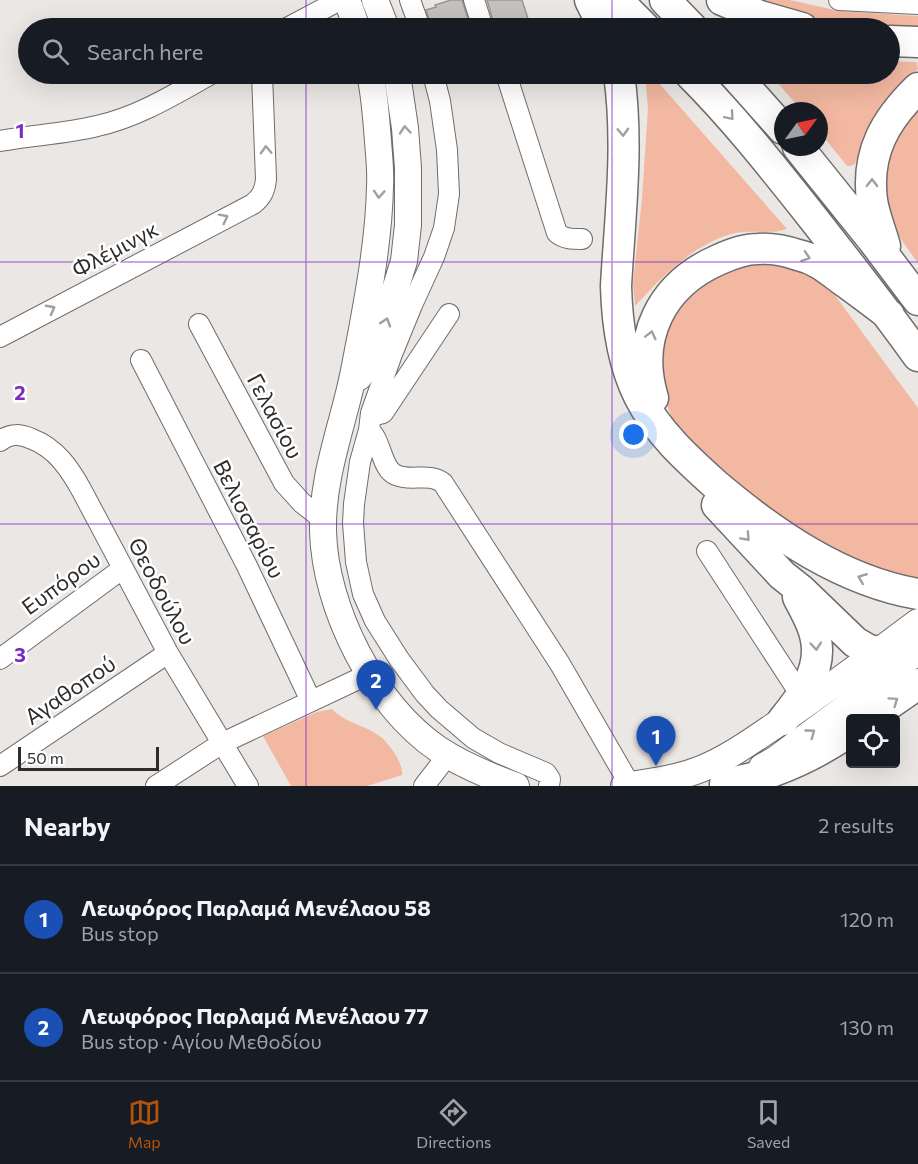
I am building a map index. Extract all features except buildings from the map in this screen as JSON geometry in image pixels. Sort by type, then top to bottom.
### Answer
[{"type":"highway","points":[[590,0],[599,18]]},
{"type":"highway","points":[[617,0],[635,18]]},
{"type":"highway","points":[[665,0],[682,18]]},
{"type":"highway","points":[[722,0],[767,18]]},
{"type":"highway","points":[[900,41],[918,42]]},
{"type":"highway","points":[[620,84],[624,148],[616,286],[618,328],[626,363],[639,395],[654,422],[704,474],[766,525],[807,551],[854,575],[889,588],[918,594]]},
{"type":"highway","points":[[699,84],[742,130],[789,187],[889,315],[918,356]]},
{"type":"highway","points":[[743,84],[774,119]]},
{"type":"highway","points":[[889,260],[873,202],[874,155],[881,134],[894,114],[918,88]]},
{"type":"highway","points":[[805,156],[889,260],[918,300]]},
{"type":"highway","points":[[792,709],[816,663],[816,640],[811,623],[797,596],[782,575],[685,470],[676,457],[652,395],[647,360],[648,344],[652,328],[663,305],[687,278],[709,264],[741,251],[757,249],[798,254],[817,261],[889,315]]},
{"type":"highway","points":[[782,575],[855,642],[867,649],[877,652],[918,649]]},
{"type":"highway","points":[[875,714],[918,684]]},
{"type":"highway","points":[[723,785],[788,766],[846,733]]},
{"type":"main road","points":[[347,0],[353,18]]},
{"type":"main road","points":[[375,0],[382,18]]},
{"type":"main road","points":[[372,84],[380,186],[375,250],[350,392],[333,455],[325,502],[325,553],[336,600],[352,642],[369,674],[404,721],[448,755],[483,773],[516,786]]},
{"type":"main road","points":[[350,392],[370,360],[380,338],[404,261],[408,225],[408,168],[398,84]]},
{"type":"main road","points":[[627,786],[700,770],[735,752],[918,621]]},
{"type":"main road","points":[[723,785],[776,759],[845,708],[918,649]]},
{"type":"street","points":[[305,18],[340,0]]},
{"type":"street","points":[[410,0],[416,18]]},
{"type":"street","points":[[474,0],[480,18]]},
{"type":"street","points":[[838,0],[910,3]]},
{"type":"street","points":[[3,135],[82,129],[115,121],[157,103],[192,84]]},
{"type":"street","name":"Φλέμινγκ","points":[[0,337],[259,199],[264,192],[267,179],[262,84]]},
{"type":"street","points":[[436,84],[447,150],[449,194],[444,228],[434,257],[392,354],[360,462],[355,488],[353,524],[358,576],[375,621],[425,694],[451,721],[479,742],[546,773],[550,779],[549,786]]},
{"type":"street","points":[[509,84],[556,233],[569,239],[582,239]]},
{"type":"street","points":[[370,422],[375,415],[383,413],[449,314]]},
{"type":"street","name":"Γελασίου","points":[[199,324],[284,483],[302,503],[324,520]]},
{"type":"street","name":"Βελισσαρίου","points":[[141,360],[247,566],[311,701]]},
{"type":"street","points":[[370,422],[387,467],[393,474],[400,477],[433,477],[443,483],[560,664],[627,786]]},
{"type":"street","name":"Θεοδούλου","points":[[0,441],[7,436],[20,435],[46,446],[63,462],[82,491],[168,653],[248,786]]},
{"type":"street","points":[[707,551],[792,709]]},
{"type":"street","name":"Ευπόρου","points":[[0,659],[122,569]]},
{"type":"street","name":"Αγαθοπού","points":[[0,766],[168,653]]},
{"type":"street","points":[[156,786],[222,744],[369,674]]},
{"type":"street","points":[[424,786],[448,755]]},
{"type":"shaded area","points":[[743,0],[790,0],[839,11],[918,16],[918,33],[900,30],[900,18],[799,18]]},
{"type":"shaded area","points":[[900,61],[917,62],[918,69],[896,89],[879,111],[865,136],[855,164],[847,166],[828,142],[828,102],[794,102],[779,84],[900,84]]},
{"type":"shaded area","points":[[646,84],[660,84],[787,229],[774,232],[738,233],[716,239],[690,254],[635,306],[633,284],[648,108]]},
{"type":"shaded area","points":[[918,104],[918,263],[886,215],[885,160],[908,113]]},
{"type":"shaded area","points":[[745,266],[784,267],[802,273],[827,287],[918,408],[918,581],[858,563],[788,527],[686,441],[673,420],[665,401],[659,347],[681,302],[714,275]]},
{"type":"shaded area","points":[[332,709],[343,718],[382,738],[398,759],[402,775],[367,786],[291,786],[263,736],[317,712]]},
{"type":"place","name":"Λεωφόρος Παρλαμά Μενέλαου 77","points":[[376,710]]},
{"type":"place","name":"Λεωφόρος Παρλαμά Μενέλαου 58","points":[[656,766]]}]
